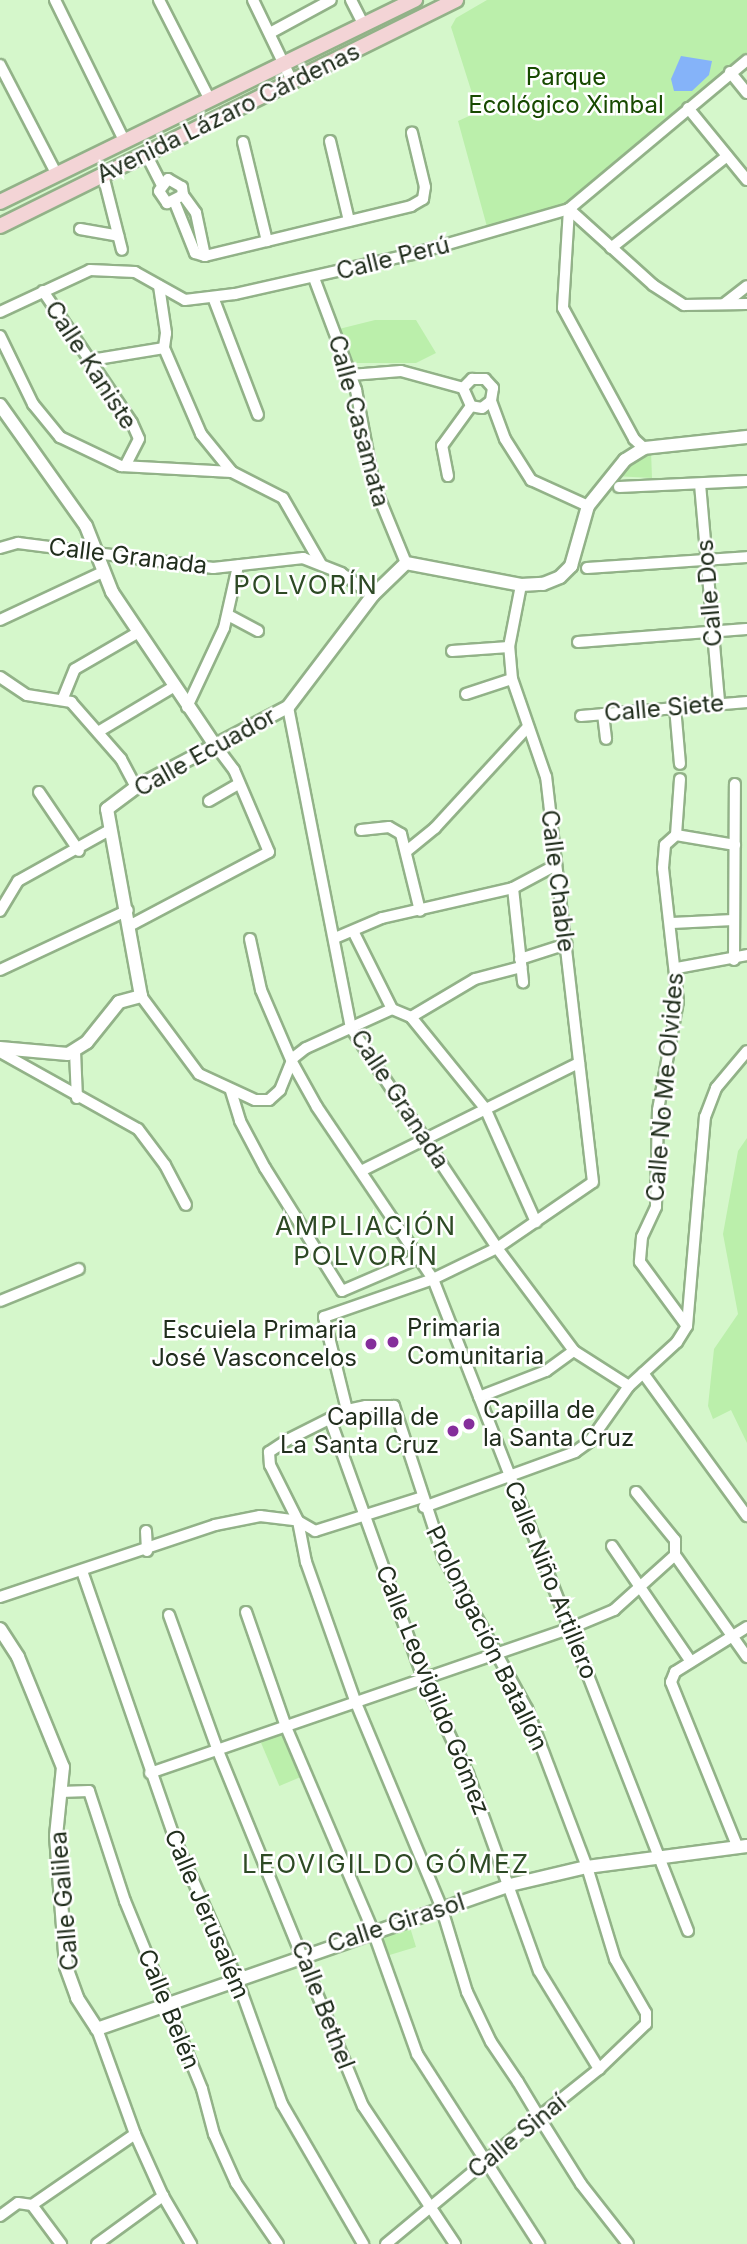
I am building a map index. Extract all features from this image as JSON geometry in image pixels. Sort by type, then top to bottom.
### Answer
[{"type":"main road","name":"Avenida Lázaro Cárdenas","points":[[0,202],[415,0]]},
{"type":"main road","name":"Avenida Lázaro Cárdenas","points":[[0,226],[456,0]]},
{"type":"street","points":[[55,0],[125,142]]},
{"type":"street","points":[[159,0],[210,100]]},
{"type":"street","points":[[253,0],[292,81]]},
{"type":"street","points":[[270,33],[331,0]]},
{"type":"street","points":[[351,0],[364,25]]},
{"type":"street","name":"Calle Perú","points":[[0,312],[90,270],[135,272],[185,300],[314,278],[569,209],[747,60]]},
{"type":"street","points":[[0,65],[57,175]]},
{"type":"street","points":[[730,72],[747,93]]},
{"type":"street","points":[[688,108],[747,180]]},
{"type":"street","points":[[161,184],[177,180],[179,199],[195,253],[205,256],[349,221],[423,199],[425,187],[412,133]]},
{"type":"street","points":[[330,141],[349,221]]},
{"type":"street","points":[[243,142],[267,241]]},
{"type":"street","points":[[146,154],[161,184],[161,199],[179,199]]},
{"type":"street","points":[[611,248],[727,156]]},
{"type":"street","points":[[103,175],[122,250]]},
{"type":"street","points":[[569,209],[653,285],[684,305],[747,304]]},
{"type":"street","points":[[569,209],[563,308],[634,439],[644,448]]},
{"type":"street","points":[[80,229],[118,236]]},
{"type":"street","name":"Calle Casamata","points":[[314,278],[351,375],[374,485],[406,563]]},
{"type":"street","points":[[159,286],[166,333],[164,348],[201,434],[232,471],[283,498],[321,564]]},
{"type":"street","points":[[724,304],[747,286]]},
{"type":"street","name":"Calle Kaniste","points":[[43,291],[91,360],[139,439],[126,465]]},
{"type":"street","points":[[213,296],[258,415]]},
{"type":"street","points":[[0,336],[33,404],[61,437],[99,459],[126,465],[211,474],[232,471]]},
{"type":"street","points":[[91,360],[164,348]]},
{"type":"street","points":[[351,375],[401,371],[463,388]]},
{"type":"street","points":[[463,388],[472,379],[485,379],[493,388],[491,401],[505,439],[531,480],[588,506]]},
{"type":"street","points":[[463,388],[471,406]]},
{"type":"street","points":[[471,406],[482,408],[491,401]]},
{"type":"street","points":[[0,405],[86,526],[101,573],[138,633],[240,784],[269,852],[131,925]]},
{"type":"street","points":[[448,476],[442,446],[471,406]]},
{"type":"street","points":[[406,563],[521,585],[543,584],[561,577],[571,566],[588,506],[625,460],[644,448],[747,437]]},
{"type":"street","points":[[620,488],[747,481]]},
{"type":"street","name":"Calle Dos","points":[[700,484],[719,703]]},
{"type":"street","name":"Calle Granada","points":[[1,552],[18,543],[93,551],[163,564],[238,566],[291,557],[321,564],[373,595]]},
{"type":"street","points":[[587,568],[747,557]]},
{"type":"street","name":"Calle Ecuador","points":[[108,831],[107,809],[136,787],[288,707],[373,595],[406,563]]},
{"type":"street","points":[[187,707],[210,666],[228,615],[238,566]]},
{"type":"street","points":[[0,620],[101,573]]},
{"type":"street","name":"Calle Chable","points":[[521,585],[509,647],[512,679],[546,777],[593,1182],[536,1222]]},
{"type":"street","points":[[228,615],[258,631]]},
{"type":"street","points":[[578,642],[747,629]]},
{"type":"street","points":[[63,698],[75,669],[138,633]]},
{"type":"street","points":[[452,651],[509,647]]},
{"type":"street","points":[[0,677],[27,695],[63,698],[98,732],[136,787]]},
{"type":"street","points":[[466,694],[512,679]]},
{"type":"street","points":[[98,732],[175,686]]},
{"type":"street","name":"Calle Siete","points":[[581,716],[747,702]]},
{"type":"street","name":"Calle Granada","points":[[288,707],[351,1028],[498,1248],[574,1351],[629,1386]]},
{"type":"street","points":[[675,707],[680,764]]},
{"type":"street","points":[[603,714],[606,739]]},
{"type":"street","points":[[408,850],[435,828],[528,727]]},
{"type":"street","name":"Calle No Me Olvides","points":[[680,779],[676,835],[666,845],[663,868],[672,923],[678,1001],[658,1110],[656,1207],[642,1237],[640,1262],[687,1326]]},
{"type":"street","points":[[209,801],[240,784]]},
{"type":"street","points":[[734,960],[735,785]]},
{"type":"street","points":[[39,792],[79,851]]},
{"type":"street","points":[[361,830],[389,827],[401,834],[408,850],[420,911]]},
{"type":"street","points":[[0,911],[18,881],[79,851],[108,831],[128,910],[141,996],[185,1060],[215,1083],[231,1091],[269,1100],[280,1090],[292,1062],[306,1048],[392,1009]]},
{"type":"street","points":[[676,835],[735,845]]},
{"type":"street","points":[[335,938],[354,933],[382,918],[513,888],[556,865]]},
{"type":"street","points":[[513,888],[523,982]]},
{"type":"street","points":[[0,970],[128,910]]},
{"type":"street","points":[[672,923],[733,920]]},
{"type":"street","points":[[354,933],[392,1009],[411,1017],[485,1108],[536,1222],[498,1248],[433,1279],[324,1317],[347,1410],[269,1451],[270,1465],[298,1521],[306,1562],[356,1703],[441,1906],[467,1992],[539,2118],[581,2184],[628,2244]]},
{"type":"street","name":"Calle Niño Artillero","points":[[250,939],[261,990],[292,1062],[317,1107],[363,1170],[433,1279],[688,1931]]},
{"type":"street","points":[[411,1017],[461,988],[567,944]]},
{"type":"street","points":[[677,968],[734,960],[747,955]]},
{"type":"street","points":[[0,1050],[35,1054],[75,1051],[120,1002],[141,996]]},
{"type":"street","points":[[0,1050],[77,1098],[138,1129],[165,1165],[186,1205]]},
{"type":"street","points":[[75,1051],[77,1098]]},
{"type":"street","points":[[0,1597],[147,1551],[215,1525],[260,1516],[298,1521],[316,1531],[423,1502],[560,1459],[590,1441],[629,1386],[665,1358],[687,1326],[705,1117],[716,1088],[747,1051]]},
{"type":"street","points":[[363,1170],[579,1063]]},
{"type":"street","points":[[231,1091],[240,1121],[265,1168],[342,1291],[419,1258]]},
{"type":"street","points":[[0,1301],[79,1269]]},
{"type":"street","points":[[479,1397],[546,1371],[574,1351]]},
{"type":"street","points":[[643,1373],[747,1516]]},
{"type":"street","name":"Prolongación Batallón","points":[[347,1410],[394,1406],[423,1502],[443,1556],[527,1709],[587,1867],[615,1959],[646,2013],[646,2024]]},
{"type":"street","name":"Calle Leovigildo Gómez","points":[[330,1419],[362,1517],[423,1678],[468,1774],[539,1971],[599,2069]]},
{"type":"street","points":[[636,1492],[675,1540],[675,1555],[747,1657]]},
{"type":"street","points":[[213,1512],[215,1525]]},
{"type":"street","points":[[146,1531],[147,1551]]},
{"type":"street","points":[[612,1546],[638,1590],[691,1662]]},
{"type":"street","points":[[150,1773],[356,1703],[496,1651],[571,1628],[614,1610],[675,1555]]},
{"type":"street","name":"Calle Jerusalém","points":[[82,1571],[150,1773],[238,1982],[282,2104],[363,2244]]},
{"type":"street","points":[[246,1612],[286,1727],[373,1931],[417,2054],[539,2244]]},
{"type":"street","name":"Calle Bethel","points":[[169,1615],[218,1751],[363,2106],[455,2244]]},
{"type":"street","points":[[743,1847],[671,1682],[675,1672],[747,1627]]},
{"type":"street","name":"Calle Galilea","points":[[0,1629],[18,1657],[63,1767],[56,1836],[66,1967],[77,1998],[97,2029],[135,2134],[163,2196],[191,2244]]},
{"type":"street","name":"Calle Belén","points":[[60,1792],[89,1791],[125,1901],[236,2183],[278,2244]]},
{"type":"street","name":"Calle Girasol","points":[[97,2029],[238,1982],[303,1954],[510,1885],[587,1867],[743,1847]]},
{"type":"street","name":"Calle Sinaí","points":[[386,2244],[599,2069],[646,2024]]},
{"type":"street","points":[[0,2216],[18,2203],[32,2205],[135,2134]]},
{"type":"street","points":[[97,2244],[163,2196]]},
{"type":"street","points":[[32,2205],[61,2244]]},
{"type":"green space","name":"Parque Ecológico Ximbal","points":[[487,0],[747,0],[747,60],[571,201],[489,234],[458,121],[478,112],[451,27],[456,18]]},
{"type":"green space","points":[[375,320],[416,320],[436,353],[416,363],[354,363],[339,329]]},
{"type":"green space","points":[[651,451],[652,478],[614,476],[628,460]]},
{"type":"green space","points":[[747,1138],[747,1443],[731,1410],[713,1419],[708,1406],[714,1349],[738,1314],[723,1234],[738,1151]]},
{"type":"green space","points":[[284,1733],[302,1776],[279,1786],[261,1743]]},
{"type":"green space","points":[[409,1924],[416,1947],[385,1956],[378,1933]]},
{"type":"water","points":[[681,56],[712,61],[709,75],[692,91],[674,91],[671,79]]},
{"type":"place","name":"Primaria Comunitaria","points":[[393,1342]]},
{"type":"place","name":"Escuiela Primaria José Vasconcelos","points":[[371,1344]]},
{"type":"place","name":"Capilla de la Santa Cruz","points":[[469,1424]]},
{"type":"place","name":"Capilla de La Santa Cruz","points":[[453,1431]]},
{"type":"district","name":"POLVORÍN","points":[[306,585]]},
{"type":"district","name":"AMPLIACIÓN POLVORÍN","points":[[366,1241]]},
{"type":"district","name":"LEOVIGILDO GÓMEZ","points":[[386,1864]]}]
